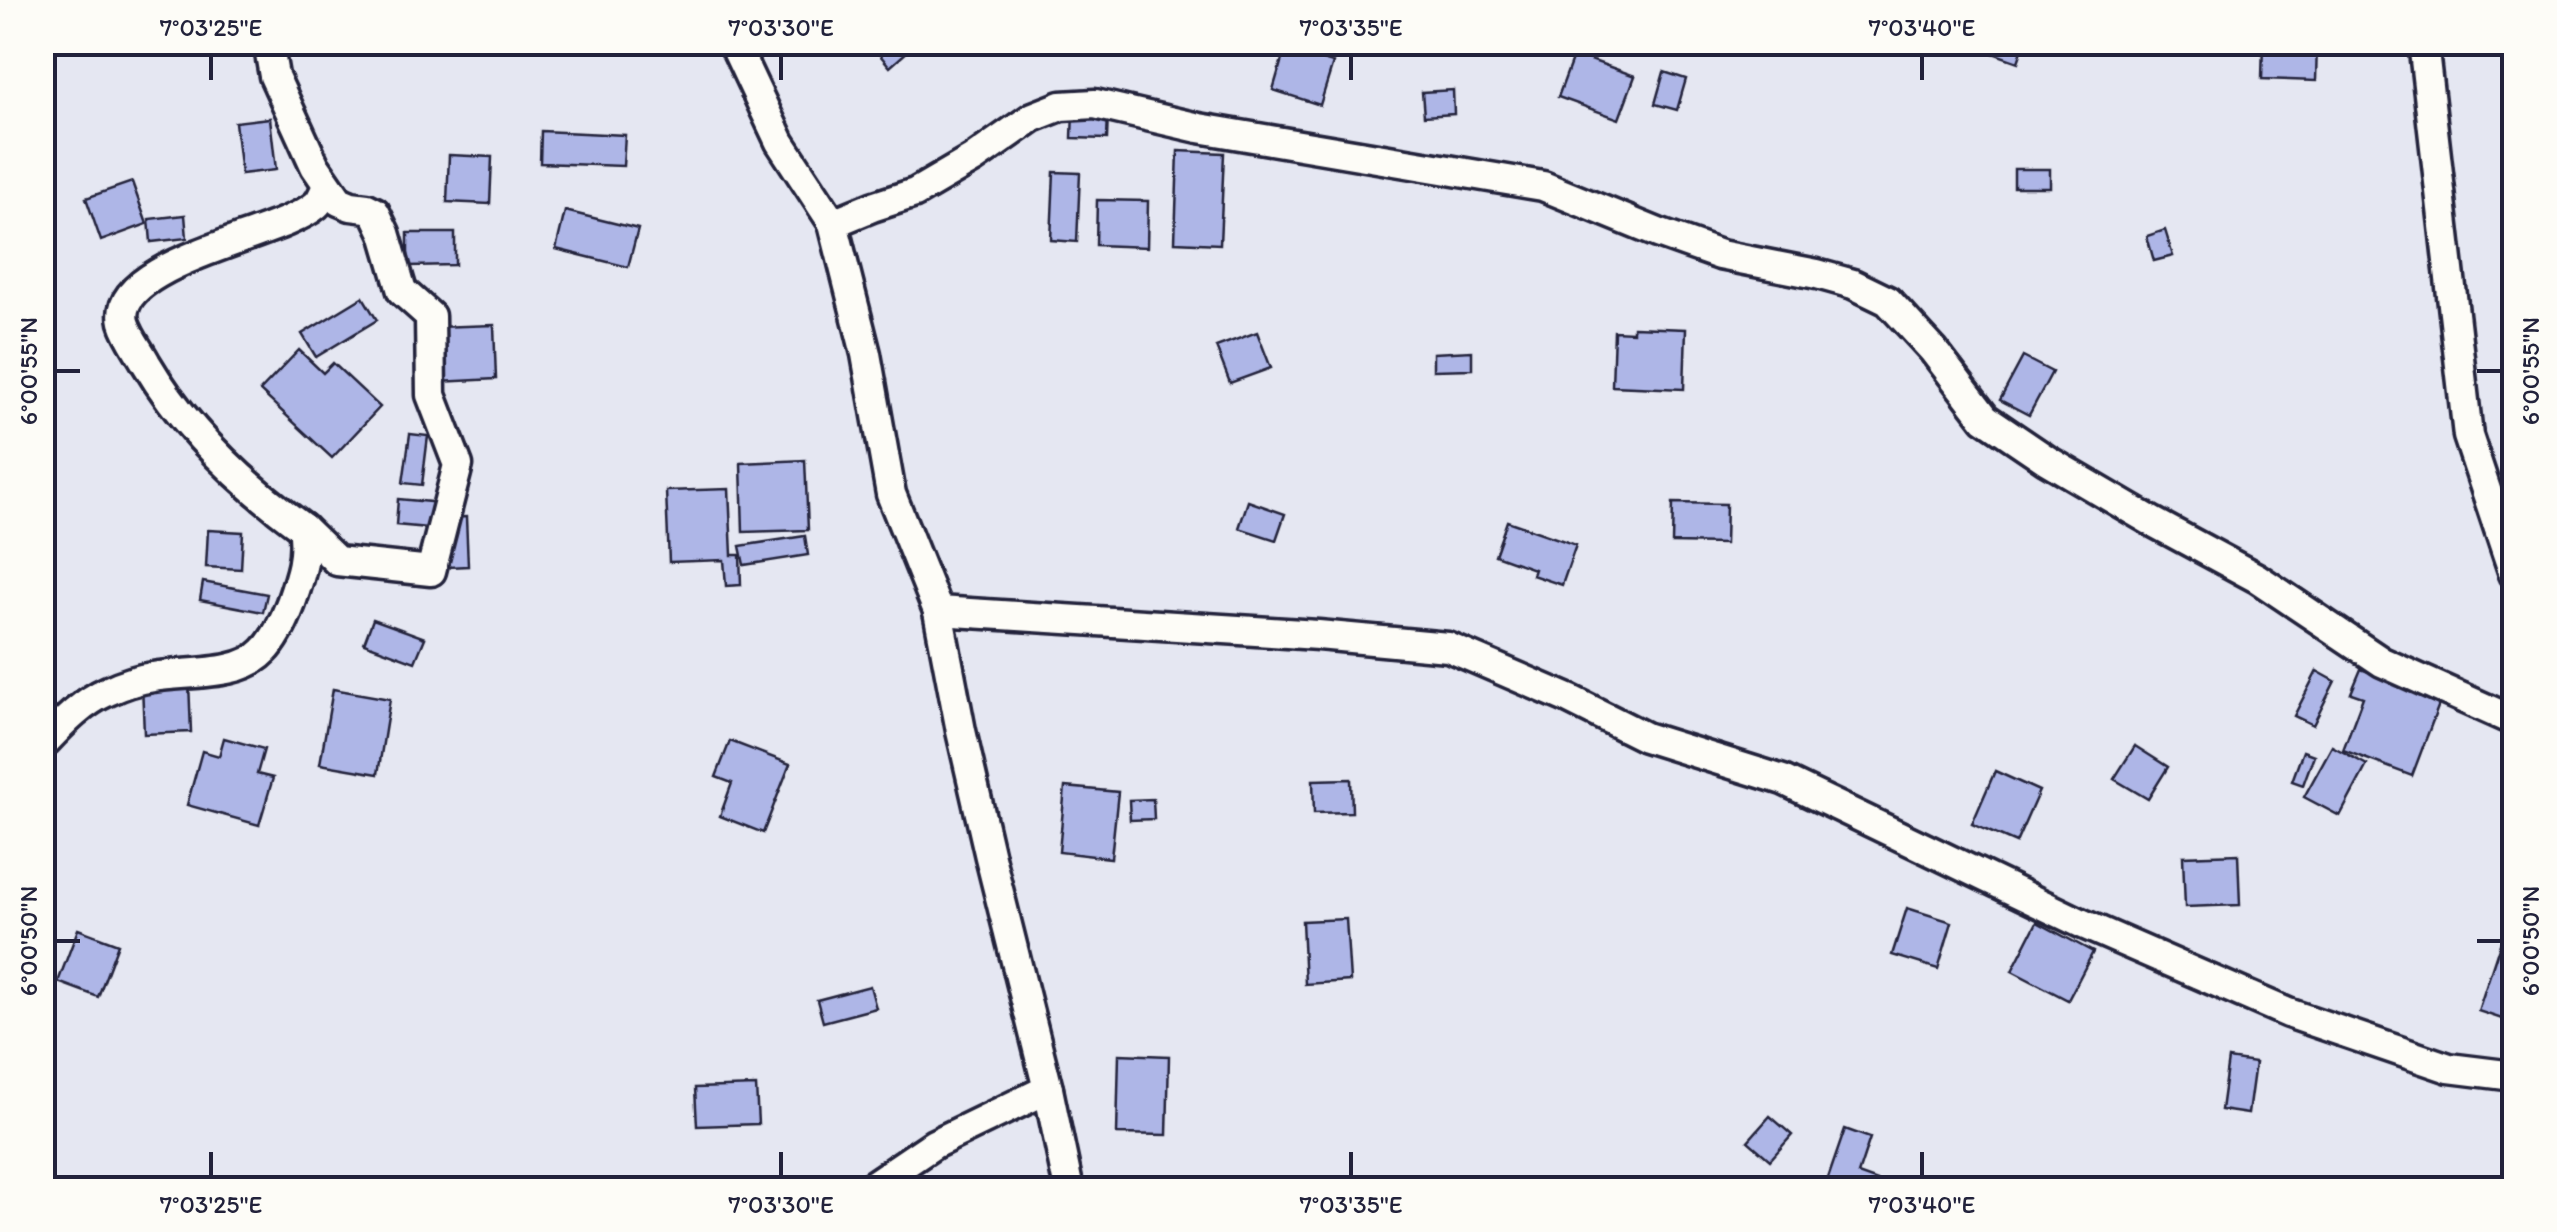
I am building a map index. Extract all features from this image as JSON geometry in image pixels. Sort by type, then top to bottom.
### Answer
[{"type":"street","points":[[268,42],[274,76],[315,166],[323,195]]},
{"type":"street","points":[[733,42],[780,142],[833,223],[866,354],[891,494],[938,611],[961,730],[1070,1190]]},
{"type":"street","points":[[2424,42],[2468,436],[2514,574]]},
{"type":"street","points":[[833,223],[915,193],[973,159],[1033,116],[1061,106],[1095,104],[1199,128],[1543,186],[1720,255],[1817,274],[1853,284],[1888,301],[1933,350],[1985,418],[2047,460],[2257,578],[2382,662],[2514,722]]},
{"type":"street","points":[[323,195],[376,212],[402,291],[430,316],[430,395],[458,465],[431,571],[337,561],[303,528],[234,474],[162,390],[124,321],[125,303],[138,285],[179,262],[282,224],[323,195]]},
{"type":"street","points":[[42,745],[69,716],[107,691],[151,677],[212,671],[250,662],[265,650],[284,620],[302,570],[306,544],[303,528]]},
{"type":"street","points":[[938,611],[1448,647],[1570,699],[1645,737],[1783,780],[2082,924],[2288,1013],[2449,1068],[2514,1076]]},
{"type":"street","points":[[866,1190],[934,1144],[1048,1089]]},
{"type":"building","points":[[869,42],[918,42],[890,67]]},
{"type":"building","points":[[1042,42],[1068,42],[1066,51]]},
{"type":"building","points":[[1291,42],[1319,42],[1317,50],[1291,46]]},
{"type":"building","points":[[2025,42],[2018,62],[1970,45]]},
{"type":"building","points":[[2263,42],[2317,42],[2316,81],[2262,79]]},
{"type":"building","points":[[1285,49],[1333,63],[1320,105],[1273,90]]},
{"type":"building","points":[[1574,54],[1635,76],[1619,119],[1558,97]]},
{"type":"building","points":[[1664,72],[1686,79],[1677,110],[1655,104]]},
{"type":"building","points":[[1453,90],[1454,114],[1424,116],[1422,92]]},
{"type":"building","points":[[1073,111],[1108,113],[1107,139],[1072,138]]},
{"type":"building","points":[[270,118],[276,170],[241,174],[235,122]]},
{"type":"building","points":[[541,131],[625,135],[623,166],[540,163]]},
{"type":"building","points":[[1178,151],[1224,153],[1220,244],[1175,242]]},
{"type":"building","points":[[449,155],[492,157],[490,204],[447,202]]},
{"type":"building","points":[[2014,169],[2050,169],[2050,187],[2014,187]]},
{"type":"building","points":[[1054,172],[1080,173],[1077,242],[1051,240]]},
{"type":"building","points":[[132,182],[147,224],[101,241],[86,198]]},
{"type":"building","points":[[1097,200],[1148,201],[1147,247],[1096,245]]},
{"type":"building","points":[[565,211],[638,229],[628,267],[556,249]]},
{"type":"building","points":[[185,215],[187,238],[151,242],[149,219]]},
{"type":"building","points":[[2165,230],[2173,256],[2154,261],[2147,236]]},
{"type":"building","points":[[408,233],[455,233],[455,265],[408,266]]},
{"type":"building","points":[[363,297],[377,320],[316,357],[302,334]]},
{"type":"building","points":[[494,325],[496,379],[439,382],[436,327]]},
{"type":"building","points":[[1633,327],[1686,329],[1684,389],[1612,386],[1614,331],[1633,332]]},
{"type":"building","points":[[1257,332],[1271,368],[1230,383],[1216,347]]},
{"type":"building","points":[[299,350],[323,373],[333,363],[380,407],[332,458],[260,391]]},
{"type":"building","points":[[1472,351],[1472,369],[1433,370],[1433,353]]},
{"type":"building","points":[[2023,357],[2052,372],[2029,415],[2000,400]]},
{"type":"building","points":[[410,434],[428,436],[422,485],[403,483]]},
{"type":"building","points":[[805,460],[808,530],[743,532],[741,463]]},
{"type":"building","points":[[729,489],[732,555],[740,555],[741,585],[726,586],[724,560],[669,562],[666,491]]},
{"type":"building","points":[[398,499],[441,503],[438,529],[396,525]]},
{"type":"building","points":[[1248,501],[1285,514],[1276,540],[1239,528]]},
{"type":"building","points":[[1673,503],[1726,504],[1725,544],[1672,543]]},
{"type":"building","points":[[466,517],[468,566],[448,567],[446,518]]},
{"type":"building","points":[[1507,521],[1576,545],[1562,585],[1532,575],[1534,569],[1495,555]]},
{"type":"building","points":[[208,530],[243,532],[241,569],[206,567]]},
{"type":"building","points":[[805,536],[808,555],[744,565],[740,546]]},
{"type":"building","points":[[203,582],[267,594],[263,612],[200,600]]},
{"type":"building","points":[[373,619],[425,638],[415,662],[364,643]]},
{"type":"building","points":[[2361,669],[2441,699],[2412,776],[2343,750],[2363,697],[2351,693]]},
{"type":"building","points":[[2317,671],[2335,681],[2313,725],[2294,716]]},
{"type":"building","points":[[189,682],[191,732],[144,734],[142,684]]},
{"type":"building","points":[[333,689],[390,699],[378,774],[320,764]]},
{"type":"building","points":[[224,738],[264,749],[257,774],[273,778],[259,825],[187,805],[202,751],[219,756]]},
{"type":"building","points":[[730,741],[790,764],[763,833],[720,816],[732,783],[716,777]]},
{"type":"building","points":[[2135,746],[2168,767],[2148,799],[2114,779]]},
{"type":"building","points":[[2332,746],[2367,765],[2340,816],[2304,797]]},
{"type":"building","points":[[2303,751],[2314,755],[2303,785],[2292,781]]},
{"type":"building","points":[[1995,771],[2039,791],[2016,843],[1972,824]]},
{"type":"building","points":[[1351,779],[1352,812],[1314,813],[1313,780]]},
{"type":"building","points":[[1065,787],[1118,792],[1111,858],[1059,852]]},
{"type":"building","points":[[1153,799],[1154,819],[1130,820],[1129,800]]},
{"type":"building","points":[[2238,854],[2240,905],[2185,907],[2183,856]]},
{"type":"building","points":[[1907,908],[1952,922],[1938,969],[1892,955]]},
{"type":"building","points":[[1346,919],[1350,981],[1305,984],[1302,921]]},
{"type":"building","points":[[2037,922],[2093,952],[2068,1000],[2012,971]]},
{"type":"building","points":[[2506,926],[2514,929],[2514,1023],[2478,1011]]},
{"type":"building","points":[[78,929],[118,944],[98,997],[58,982]]},
{"type":"building","points":[[870,986],[876,1008],[823,1022],[817,1000]]},
{"type":"building","points":[[1119,1054],[1169,1056],[1167,1135],[1117,1134]]},
{"type":"building","points":[[2228,1059],[2255,1063],[2248,1114],[2221,1110]]},
{"type":"building","points":[[756,1086],[758,1124],[697,1126],[695,1088]]},
{"type":"building","points":[[2514,1090],[2514,1129],[2509,1129]]},
{"type":"building","points":[[1770,1116],[1792,1135],[1770,1160],[1748,1141]]},
{"type":"building","points":[[1845,1129],[1870,1138],[1858,1174],[1896,1190],[1824,1190]]}]
